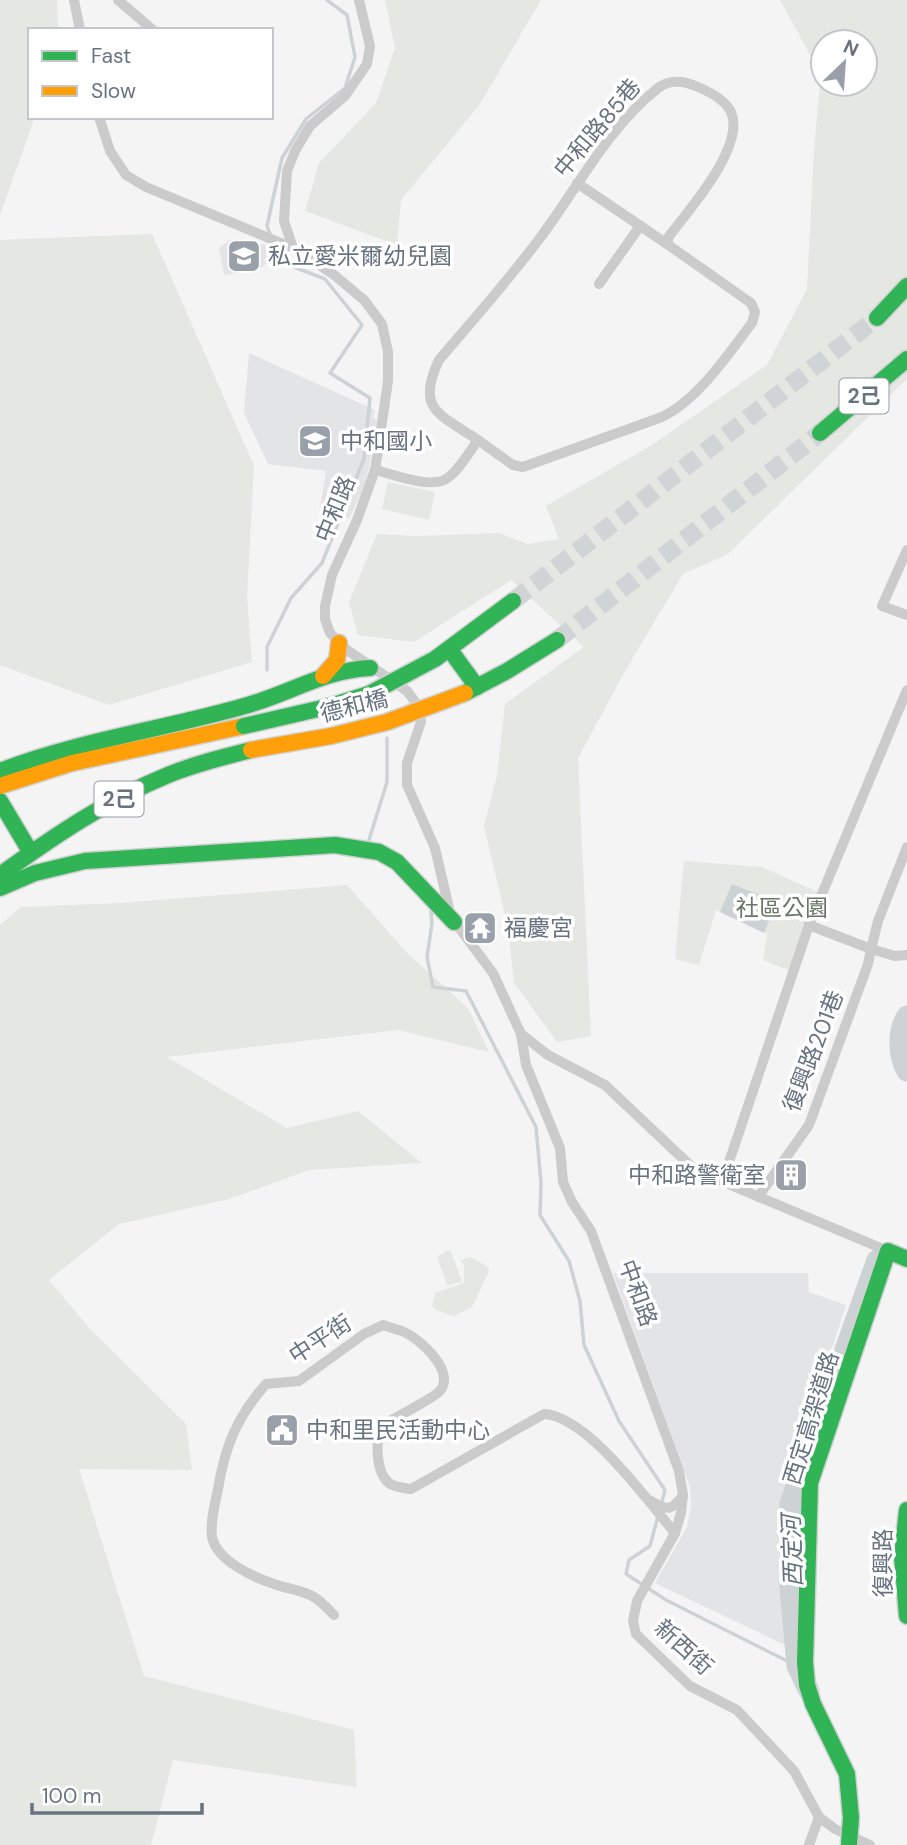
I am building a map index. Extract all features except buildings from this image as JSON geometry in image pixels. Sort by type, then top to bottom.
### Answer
[{"type":"main road","points":[[907,286],[877,318],[907,293]]},
{"type":"main road","name":"2己","points":[[820,433],[907,359]]},
{"type":"main road","name":"2己","points":[[450,650],[513,601]]},
{"type":"main road","name":"2己","points":[[471,690],[556,640]]},
{"type":"main road","points":[[323,676],[337,660],[339,643]]},
{"type":"main road","points":[[450,650],[471,690]]},
{"type":"main road","name":"德和橋","points":[[0,786],[72,763],[331,706],[369,694],[450,650]]},
{"type":"main road","points":[[0,771],[49,753],[250,705],[323,676],[349,669],[370,668]]},
{"type":"main road","name":"德和橋","points":[[31,853],[90,816],[157,780],[209,760],[387,722],[471,690]]},
{"type":"main road","points":[[0,802],[31,853]]},
{"type":"main road","points":[[0,888],[34,873],[85,861],[335,845],[379,852],[397,862],[454,922]]},
{"type":"main road","name":"2己","points":[[0,874],[31,853]]},
{"type":"main road","points":[[426,892],[440,899],[446,897]]},
{"type":"main road","name":"中和路","points":[[888,1251],[907,1259]]},
{"type":"main road","name":"西定高架道路","points":[[855,1840],[847,1774],[822,1724],[807,1685],[804,1662],[810,1483],[888,1251]]},
{"type":"main road","name":"復興路","points":[[907,1510],[902,1556],[907,1616]]},
{"type":"street","points":[[75,0],[80,28]]},
{"type":"street","points":[[118,0],[151,28]]},
{"type":"street","points":[[293,248],[284,221],[287,171],[310,126],[345,96],[367,64],[370,47],[359,0]]},
{"type":"street","name":"中和路85巷","points":[[684,81],[710,92],[728,107],[732,116],[732,134],[725,158],[669,236],[667,244],[745,299],[755,312],[752,323],[678,410],[523,467],[513,464],[435,410],[428,396],[431,377],[439,360],[539,239],[577,183],[636,108],[664,83],[684,81]]},
{"type":"street","name":"中和路","points":[[100,119],[110,151],[126,175],[146,187],[293,248],[333,274],[364,300],[382,324],[388,352],[387,381],[375,470],[357,520],[332,575],[325,619],[330,633],[339,643],[370,668],[402,687],[419,707],[421,722],[407,763],[407,785],[435,848],[448,911],[493,973],[521,1034],[526,1065],[560,1148],[563,1182],[572,1202],[591,1231],[676,1462],[682,1495],[681,1513],[675,1533],[643,1589]]},
{"type":"street","points":[[577,183],[667,244]]},
{"type":"street","points":[[599,284],[640,226]]},
{"type":"street","points":[[375,470],[428,483],[438,482],[453,472],[478,440]]},
{"type":"street","points":[[907,550],[882,606],[907,615]]},
{"type":"street","name":"復興路201巷","points":[[729,1162],[809,925],[907,690]]},
{"type":"street","name":"復興路201巷","points":[[758,1197],[809,1125],[868,964],[878,921],[907,847]]},
{"type":"street","points":[[809,925],[870,949],[895,956],[907,955]]},
{"type":"street","name":"中和路","points":[[521,1034],[548,1055],[605,1085],[695,1170],[888,1251]]},
{"type":"street","points":[[526,1065],[532,1054],[548,1055]]},
{"type":"street","name":"中平街","points":[[334,1615],[315,1597],[267,1582],[235,1565],[216,1548],[212,1534],[221,1472],[233,1430],[248,1405],[267,1384],[299,1381],[364,1334],[383,1325],[405,1332],[426,1347],[442,1368],[445,1379],[440,1391],[383,1425],[377,1433],[379,1463],[390,1485],[411,1489],[544,1415],[555,1415],[566,1420],[612,1457],[646,1498],[658,1507],[664,1521],[675,1533]]},
{"type":"street","points":[[658,1507],[676,1506],[682,1495]]},
{"type":"street","name":"新西街","points":[[643,1589],[634,1616],[636,1634],[690,1686],[737,1710],[794,1772],[819,1817],[855,1840]]},
{"type":"street","points":[[809,1845],[819,1817]]},
{"type":"shaded area","name":"私立愛米爾幼兒園","points":[[230,240],[266,245],[268,263],[257,270],[224,275],[219,248]]},
{"type":"shaded area","name":"中和國小","points":[[249,353],[375,410],[373,418],[377,419],[369,468],[364,487],[349,519],[337,514],[319,514],[326,471],[268,464],[244,413]]},
{"type":"shaded area","points":[[732,884],[777,902],[764,933],[720,912]]},
{"type":"shaded area","points":[[613,1273],[808,1273],[809,1292],[846,1305],[800,1447],[787,1646],[655,1583],[687,1527],[691,1505],[690,1487]]},
{"type":"green space","points":[[0,0],[57,0],[58,28],[28,28],[28,119],[34,119],[0,215]]},
{"type":"green space","points":[[385,0],[541,0],[480,104],[401,200],[397,245],[305,211],[319,163],[376,103],[395,48]]},
{"type":"green space","points":[[780,0],[907,0],[907,379],[728,554],[683,574],[624,673],[578,758],[591,1036],[557,1042],[514,983],[508,928],[484,826],[497,775],[505,704],[584,647],[511,580],[414,642],[358,635],[349,602],[377,534],[416,536],[499,533],[528,544],[559,539],[546,506],[652,445],[767,365],[807,289],[819,98],[879,98],[879,28],[809,28],[809,53]]},
{"type":"green space","points":[[152,234],[254,466],[247,597],[252,662],[109,705],[0,665],[0,240]]},
{"type":"green space","points":[[388,482],[435,492],[429,520],[382,509]]},
{"type":"green space","name":"社區公園","points":[[684,861],[762,867],[822,894],[793,972],[763,960],[767,934],[716,910],[699,965],[675,959]]},
{"type":"green space","points":[[347,885],[408,954],[468,1008],[489,1052],[398,1030],[167,1057],[287,1128],[358,1111],[422,1163],[309,1170],[229,1199],[119,1224],[49,1280],[90,1329],[186,1424],[192,1470],[79,1469],[144,1676],[354,1730],[357,1787],[173,1760],[151,1845],[0,1845],[0,925],[21,907],[121,903]]},
{"type":"green space","points":[[450,1249],[462,1282],[447,1285],[437,1257]]},
{"type":"green space","points":[[470,1257],[487,1266],[489,1271],[472,1307],[454,1316],[436,1310],[432,1306],[435,1293],[464,1283],[464,1264],[460,1260]]},
{"type":"waterway","points":[[270,234],[267,226],[282,158],[306,119],[345,88],[355,57],[347,15],[327,0]]},
{"type":"waterway","points":[[267,670],[267,647],[291,598],[322,563],[364,459],[370,398],[330,373],[362,325],[325,279],[281,262],[275,245]]},
{"type":"waterway","points":[[369,840],[387,782],[387,738]]},
{"type":"waterway","points":[[431,912],[427,957],[433,987],[466,991],[536,1127],[541,1183],[540,1215],[569,1261],[580,1301],[584,1345],[619,1421],[665,1490],[661,1505]]},
{"type":"waterway","name":"西定河","points":[[907,1016],[900,1044],[907,1071]]},
{"type":"waterway","name":"西定河","points":[[809,1691],[797,1666],[790,1588],[790,1504],[877,1260]]},
{"type":"waterway","points":[[658,1516],[650,1546],[629,1560],[626,1574],[666,1600],[797,1666]]},
{"type":"tunnel","points":[[513,601],[877,318]]},
{"type":"tunnel","points":[[557,640],[820,433]]},
{"type":"traffic: fast","points":[[877,318],[907,286]]},
{"type":"traffic: fast","points":[[820,433],[907,359]]},
{"type":"traffic: fast","points":[[435,659],[513,601]]},
{"type":"traffic: fast","points":[[465,693],[557,640]]},
{"type":"traffic: fast","points":[[450,650],[477,687]]},
{"type":"traffic: fast","points":[[244,726],[331,706],[369,694],[435,659]]},
{"type":"traffic: fast","points":[[0,771],[61,751],[248,705],[323,677],[370,668]]},
{"type":"traffic: fast","points":[[0,875],[60,833],[145,785],[178,771],[251,750]]},
{"type":"traffic: fast","points":[[0,801],[31,853]]},
{"type":"traffic: fast","points":[[0,888],[35,873],[85,861],[335,845],[379,852],[397,862],[454,922]]},
{"type":"traffic: fast","points":[[849,1845],[851,1818],[847,1774],[813,1704],[807,1685],[805,1662],[810,1483],[888,1251],[907,1259]]},
{"type":"traffic: fast","points":[[907,1510],[902,1556],[907,1616]]},
{"type":"traffic: slow","points":[[323,676],[337,660],[339,643]]},
{"type":"traffic: slow","points":[[251,750],[331,736],[387,722],[465,693]]},
{"type":"traffic: slow","points":[[0,786],[72,763],[244,726]]},
{"type":"place","name":"私立愛米爾幼兒園","points":[[244,256]]},
{"type":"place","name":"中和國小","points":[[315,441]]},
{"type":"place","name":"福慶宮","points":[[480,928]]},
{"type":"place","name":"中和路警衛室","points":[[791,1175]]},
{"type":"place","name":"中和里民活動中心","points":[[282,1430]]}]
